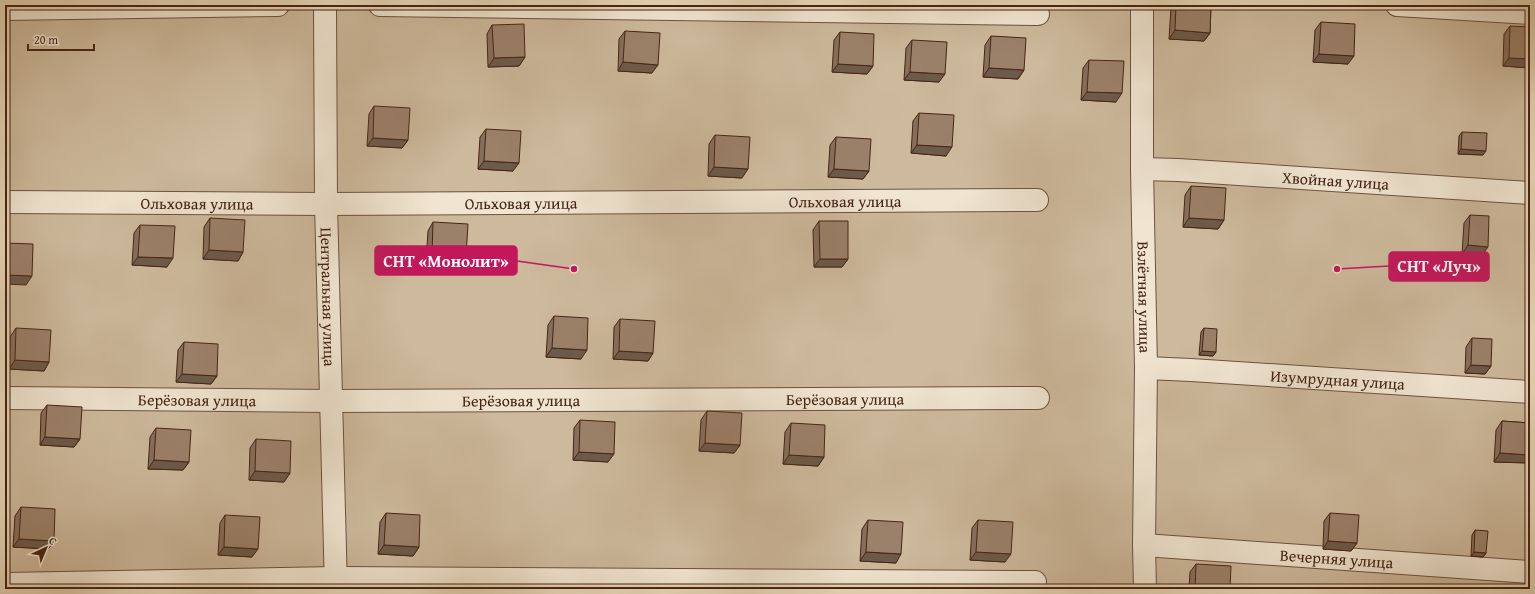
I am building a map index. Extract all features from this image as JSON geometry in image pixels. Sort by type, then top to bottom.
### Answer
[{"type":"street","points":[[5,9],[278,5]]},
{"type":"street","name":"Центральная улица","points":[[325,5],[326,204],[336,584]]},
{"type":"street","points":[[380,5],[1038,14]]},
{"type":"street","name":"Взлётная улица","points":[[1142,5],[1142,169],[1146,368],[1145,589]]},
{"type":"street","points":[[1397,5],[1530,13]]},
{"type":"street","name":"Хвойная улица","points":[[1142,169],[1178,170],[1530,193]]},
{"type":"street","name":"Ольховая улица","points":[[5,202],[326,204],[1037,200]]},
{"type":"street","name":"Изумрудная улица","points":[[1146,368],[1530,392]]},
{"type":"street","name":"Берёзовая улица","points":[[5,398],[332,401],[1038,398]]},
{"type":"street","name":"Вечерняя улица","points":[[1144,545],[1530,572]]},
{"type":"street","points":[[5,584],[1035,582]]},
{"type":"shaded area","points":[[5,5],[1530,5],[1530,589],[5,589]]},
{"type":"building","points":[[1176,5],[1211,5],[1210,33],[1175,30]]},
{"type":"building","points":[[1321,22],[1355,24],[1354,56],[1319,54]]},
{"type":"building","points":[[524,24],[525,57],[494,58],[492,25]]},
{"type":"building","points":[[1510,26],[1530,27],[1530,59],[1509,58]]},
{"type":"building","points":[[625,31],[660,33],[658,65],[623,62]]},
{"type":"building","points":[[840,32],[874,34],[873,66],[838,64]]},
{"type":"building","points":[[991,36],[1026,38],[1024,70],[989,68]]},
{"type":"building","points":[[912,40],[947,42],[945,74],[910,72]]},
{"type":"building","points":[[1089,60],[1124,61],[1122,93],[1087,92]]},
{"type":"building","points":[[374,106],[410,108],[408,140],[373,138]]},
{"type":"building","points":[[919,113],[954,115],[952,147],[917,145]]},
{"type":"building","points":[[486,129],[521,131],[519,163],[484,161]]},
{"type":"building","points":[[1462,132],[1487,133],[1486,151],[1461,149]]},
{"type":"building","points":[[715,135],[750,137],[748,169],[714,167]]},
{"type":"building","points":[[836,137],[871,139],[869,171],[834,169]]},
{"type":"building","points":[[1191,186],[1226,188],[1224,220],[1189,218]]},
{"type":"building","points":[[1470,215],[1489,216],[1488,247],[1468,245]]},
{"type":"building","points":[[210,218],[245,220],[243,252],[209,250]]},
{"type":"building","points":[[819,221],[848,221],[848,259],[820,259]]},
{"type":"building","points":[[433,222],[468,224],[466,256],[432,254]]},
{"type":"building","points":[[140,225],[175,226],[173,258],[138,257]]},
{"type":"building","points":[[5,243],[33,244],[32,276],[5,275]]},
{"type":"building","points":[[554,316],[588,318],[587,350],[552,348]]},
{"type":"building","points":[[620,319],[655,321],[653,353],[619,351]]},
{"type":"building","points":[[16,328],[51,330],[49,362],[15,360]]},
{"type":"building","points":[[1204,328],[1217,329],[1216,352],[1202,351]]},
{"type":"building","points":[[1472,338],[1492,339],[1491,366],[1471,365]]},
{"type":"building","points":[[184,342],[218,344],[217,376],[182,374]]},
{"type":"building","points":[[47,405],[82,407],[80,439],[45,437]]},
{"type":"building","points":[[707,411],[742,413],[740,445],[705,443]]},
{"type":"building","points":[[580,420],[615,422],[614,454],[579,452]]},
{"type":"building","points":[[1502,421],[1530,423],[1530,455],[1500,453]]},
{"type":"building","points":[[791,423],[825,425],[824,457],[789,455]]},
{"type":"building","points":[[156,428],[191,430],[189,462],[154,460]]},
{"type":"building","points":[[256,439],[291,441],[290,473],[255,471]]},
{"type":"building","points":[[21,507],[55,509],[54,541],[19,539]]},
{"type":"building","points":[[386,513],[420,515],[419,547],[384,545]]},
{"type":"building","points":[[1330,513],[1359,515],[1357,543],[1328,541]]},
{"type":"building","points":[[225,515],[260,517],[258,549],[224,547]]},
{"type":"building","points":[[868,520],[903,522],[901,554],[866,552]]},
{"type":"building","points":[[978,520],[1013,522],[1011,554],[976,552]]},
{"type":"building","points":[[1475,530],[1488,531],[1486,553],[1474,552]]},
{"type":"building","points":[[1196,564],[1231,566],[1230,589],[1195,589]]},
{"type":"place","name":"СНТ «Монолит»","points":[[574,269]]},
{"type":"place","name":"СНТ «Луч»","points":[[1337,269]]}]
